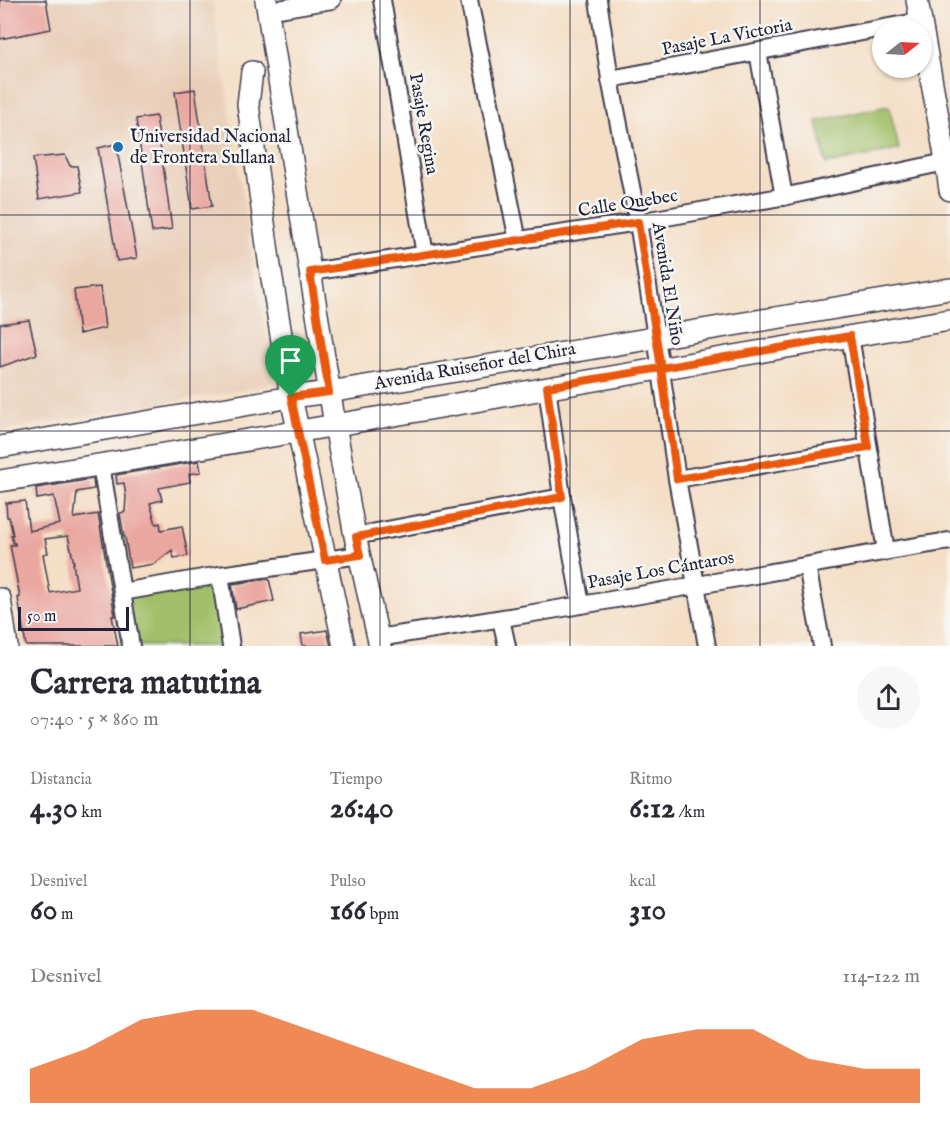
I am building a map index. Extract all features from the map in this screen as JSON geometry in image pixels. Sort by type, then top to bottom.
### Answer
[{"type":"street","points":[[332,0],[267,6],[329,392],[379,642]]},
{"type":"street","name":"Pasaje Regina","points":[[382,0],[425,255]]},
{"type":"street","points":[[469,0],[518,241]]},
{"type":"street","name":"Avenida El Niño","points":[[598,0],[610,79],[638,222],[677,479],[707,646]]},
{"type":"street","points":[[917,0],[920,18]]},
{"type":"street","name":"Pasaje La Victoria","points":[[610,79],[872,30]]},
{"type":"street","points":[[758,52],[784,197]]},
{"type":"street","points":[[252,72],[248,104],[269,260],[291,397],[344,646]]},
{"type":"street","points":[[932,78],[948,161],[950,190]]},
{"type":"street","name":"Calle Quebec","points":[[310,272],[518,241],[784,197],[948,161]]},
{"type":"street","name":"Avenida Ruiseñor del Chira","points":[[0,447],[950,289]]},
{"type":"street","points":[[0,481],[950,320]]},
{"type":"street","points":[[850,336],[886,550]]},
{"type":"street","points":[[547,387],[562,497],[581,605]]},
{"type":"street","points":[[677,479],[868,447]]},
{"type":"street","points":[[100,465],[131,646]]},
{"type":"street","points":[[122,591],[325,560],[358,546],[562,497]]},
{"type":"street","name":"Pasaje Los Cántaros","points":[[379,642],[950,540]]},
{"type":"street","points":[[807,566],[822,646]]},
{"type":"street","points":[[220,575],[231,646]]},
{"type":"street","points":[[0,599],[7,646]]},
{"type":"street","points":[[501,619],[507,646]]},
{"type":"shaded area","name":"Universidad Nacional de Frontera Sullana","points":[[0,0],[212,0],[258,294],[276,384],[0,431]]},
{"type":"green space","points":[[889,106],[899,149],[826,164],[817,121]]},
{"type":"green space","points":[[220,575],[231,646],[131,646],[122,592]]},
{"type":"building","points":[[0,0],[46,0],[51,29],[0,39]]},
{"type":"building","points":[[195,89],[212,206],[192,209],[175,92]]},
{"type":"building","points":[[156,116],[172,229],[152,232],[136,119]]},
{"type":"building","points":[[116,144],[137,258],[117,261],[98,148]]},
{"type":"building","points":[[65,155],[70,166],[77,166],[82,192],[39,199],[33,158]]},
{"type":"building","points":[[100,287],[105,328],[79,334],[74,290]]},
{"type":"building","points":[[29,320],[37,354],[0,367],[0,324]]},
{"type":"building","points":[[199,461],[201,472],[189,474],[190,482],[159,488],[162,500],[150,503],[156,524],[160,523],[161,530],[182,526],[188,556],[174,558],[172,550],[154,564],[130,568],[120,513],[125,512],[124,483],[117,484],[116,475]]},
{"type":"building","points":[[93,479],[94,489],[77,492],[74,518],[98,514],[118,646],[26,646],[10,545],[15,545],[15,543],[11,535],[13,535],[9,517],[7,517],[6,503],[25,501],[29,531],[60,524],[54,496],[37,499],[36,488]],"holes":[[[68,536],[77,588],[50,593],[43,554],[48,553],[45,539]]]},
{"type":"building","points":[[269,579],[274,601],[236,609],[232,584]]},
{"type":"building","points":[[327,630],[331,646],[303,646],[301,634]]},
{"type":"place","name":"Universidad Nacional de Frontera Sullana","points":[[118,147]]},
{"type":"route","points":[[291,397],[325,560],[360,555],[356,537],[562,497],[547,387],[661,368],[677,479],[868,447],[850,336],[661,368],[638,222],[310,272],[329,392],[291,397]]}]
